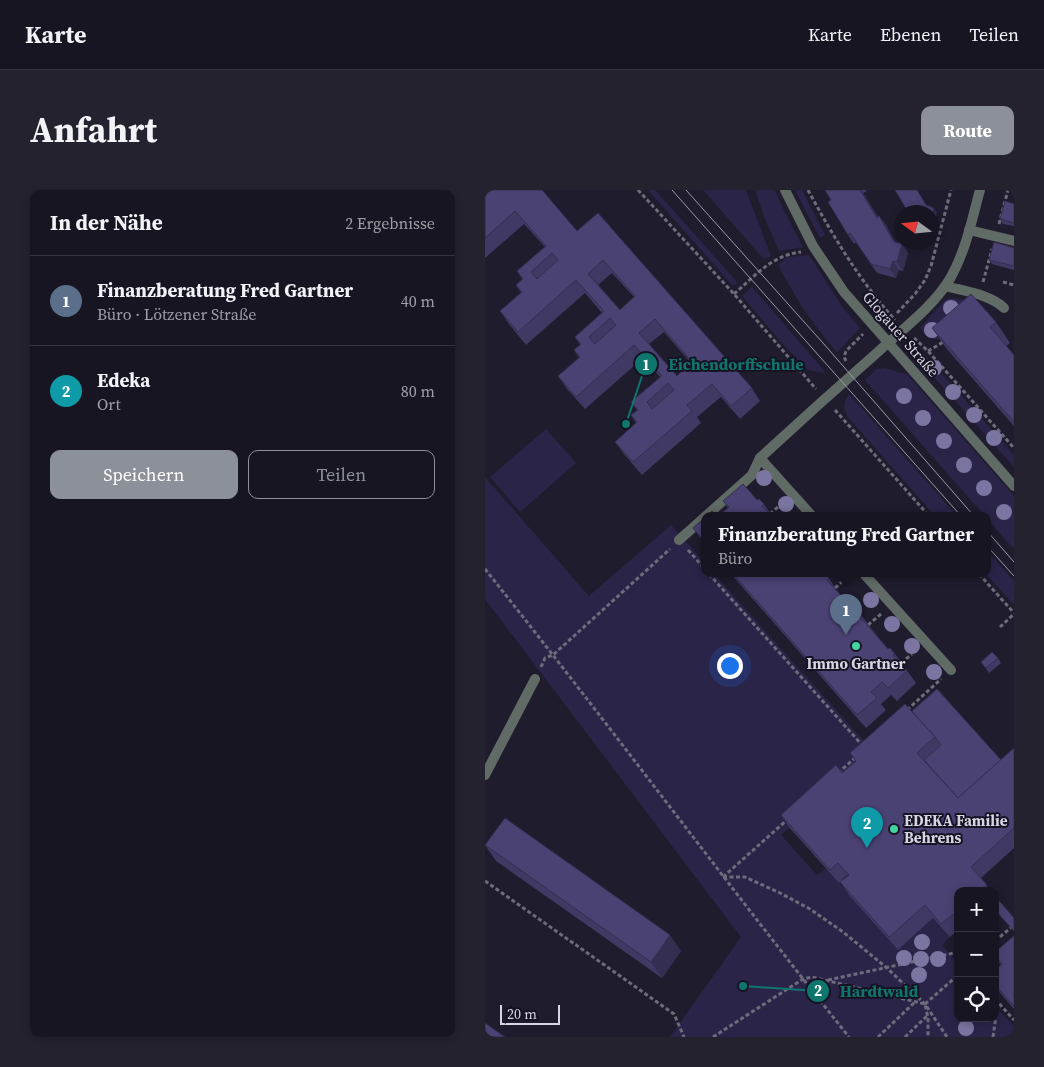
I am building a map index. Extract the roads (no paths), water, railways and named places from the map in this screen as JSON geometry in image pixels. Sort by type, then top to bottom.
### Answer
[{"type":"street","name":"Glogauer Straße","points":[[785,190],[813,246],[844,292],[1014,486]]},
{"type":"street","points":[[711,512],[752,475],[760,458],[904,329],[945,286],[962,256],[980,190]]},
{"type":"street","points":[[969,230],[1014,241]]},
{"type":"street","points":[[945,286],[989,298],[998,302],[1004,308]]},
{"type":"street","points":[[760,458],[808,512]]},
{"type":"street","points":[[679,540],[701,521]]},
{"type":"street","points":[[867,577],[951,670]]},
{"type":"street","points":[[485,775],[535,679]]},
{"type":"tram line","points":[[672,190],[957,512]]},
{"type":"tram line","points":[[686,190],[971,512]]},
{"type":"tram line","points":[[991,536],[1014,562]]},
{"type":"tram line","points":[[991,550],[1014,576]]},
{"type":"place","name":"Eichendorffschule","points":[[626,424]]},
{"type":"place","name":"Finanzberatung Fred Gartner","points":[[846,635]]},
{"type":"place","name":"Immo Gartner","points":[[856,646]]},
{"type":"place","name":"EDEKA Familie Behrens","points":[[894,829]]},
{"type":"place","name":"Edeka","points":[[867,848]]},
{"type":"place","name":"Hardtwald","points":[[743,986]]}]
